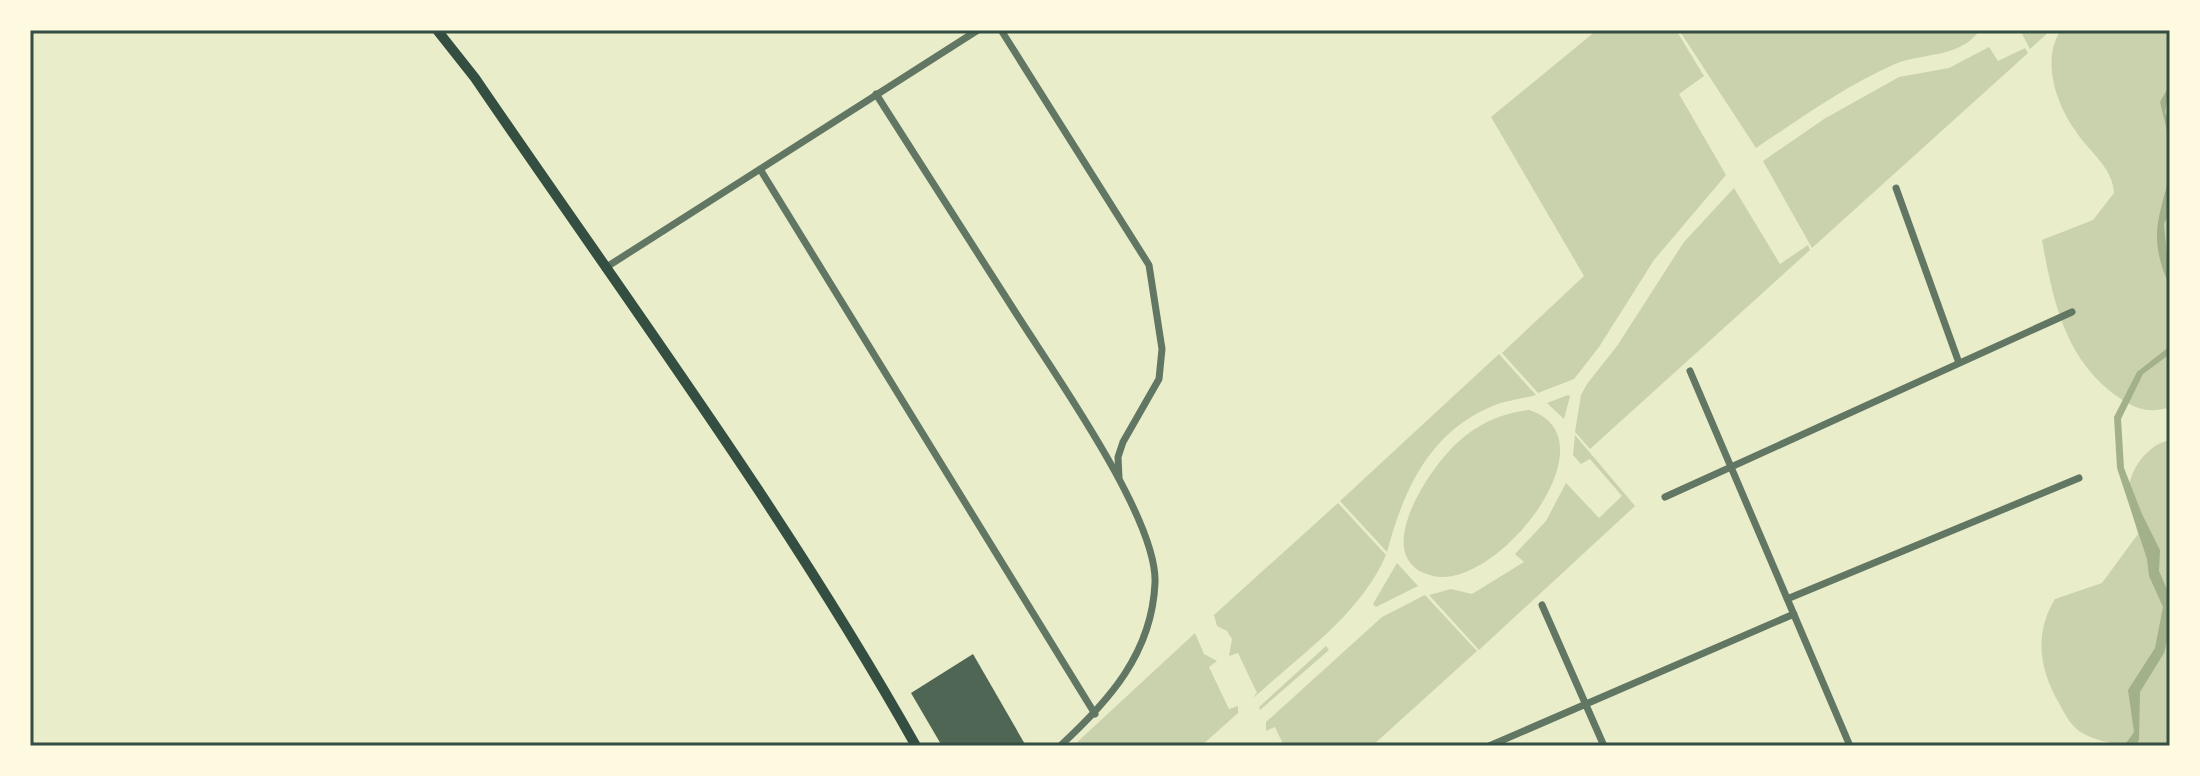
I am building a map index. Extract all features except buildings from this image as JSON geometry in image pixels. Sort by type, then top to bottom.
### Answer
[{"type":"main road","points":[[437,30],[475,78],[750,475],[850,632],[916,746]]},
{"type":"street","points":[[605,268],[978,30]]},
{"type":"street","points":[[1001,30],[1149,265],[1162,349],[1159,379],[1123,442],[1118,457],[1120,481]]},
{"type":"street","points":[[876,94],[1120,481],[1148,540],[1155,582],[1148,633],[1140,651],[1095,714],[1060,746]]},
{"type":"street","points":[[760,169],[1095,714]]},
{"type":"street","points":[[1896,188],[1959,363]]},
{"type":"street","points":[[1665,497],[2072,312]]},
{"type":"street","points":[[1690,371],[1850,746]]},
{"type":"street","points":[[1787,599],[2079,478]]},
{"type":"street","points":[[1542,605],[1604,746]]},
{"type":"street","points":[[1489,746],[1794,614]]},
{"type":"shaded area","points":[[1597,30],[1676,30],[1704,76],[1679,94],[1726,175],[1654,260],[1599,347],[1574,379],[1538,393],[1502,353],[1584,276],[1491,117]]},
{"type":"shaded area","points":[[1679,30],[1980,30],[1962,46],[1906,60],[1859,82],[1756,148]]},
{"type":"shaded area","points":[[2020,30],[2051,30],[2030,49]]},
{"type":"shaded area","points":[[2061,30],[2170,30],[2170,407],[2163,409],[2149,410],[2130,405],[2100,382],[2085,365],[2064,328],[2051,285],[2042,240],[2093,220],[2114,193],[2109,175],[2080,138],[2057,95],[2052,54]]},
{"type":"shaded area","points":[[1989,47],[1998,61],[2025,48],[2028,53],[1812,248],[1763,161],[1824,119],[1899,77],[1949,68]]},
{"type":"shaded area","points":[[2170,84],[2165,112],[2170,123],[2170,143],[2160,102]]},
{"type":"shaded area","points":[[2170,173],[2170,211],[2164,224],[2170,287],[2159,255],[2157,230]]},
{"type":"shaded area","points":[[1734,188],[1780,264],[1808,245],[1810,250],[1590,449],[1575,432],[1581,395],[1587,384],[1617,346],[1684,242]]},
{"type":"shaded area","points":[[2170,346],[2170,354],[2143,374],[2121,419],[2124,468],[2160,550],[2159,571],[2170,596],[2170,631],[2164,653],[2140,692],[2139,740],[2135,746],[2124,746],[2134,732],[2128,690],[2155,648],[2163,607],[2149,576],[2147,559],[2117,468],[2114,417],[2137,372]]},
{"type":"shaded area","points":[[1499,354],[1536,395],[1488,408],[1449,433],[1410,487],[1387,552],[1340,501]]},
{"type":"shaded area","points":[[1570,396],[1564,419],[1547,403]]},
{"type":"shaded area","points":[[1529,410],[1553,426],[1560,450],[1554,479],[1538,509],[1515,537],[1487,560],[1459,574],[1433,576],[1414,567],[1405,552],[1404,533],[1410,512],[1433,471],[1458,442],[1474,430],[1491,420]]},
{"type":"shaded area","points":[[1575,435],[1635,506],[1479,650],[1429,595],[1451,589],[1472,594],[1524,562],[1515,554],[1546,521],[1566,483],[1599,518],[1622,496],[1590,459],[1581,464],[1573,455]]},
{"type":"shaded area","points":[[2170,440],[2170,746],[2126,745],[2084,734],[2067,717],[2048,679],[2042,639],[2048,612],[2055,599],[2102,583],[2138,534],[2130,502],[2131,479],[2146,453]]},
{"type":"shaded area","points":[[1338,503],[1386,555],[1375,576],[1347,613],[1252,698],[1257,693],[1238,653],[1229,656],[1232,639],[1227,631],[1217,626],[1214,615]]},
{"type":"shaded area","points":[[1397,563],[1418,586],[1376,607],[1373,604]]},
{"type":"shaded area","points":[[1425,595],[1477,651],[1372,746],[1284,746],[1275,727],[1266,731],[1266,722],[1382,617]]},
{"type":"shaded area","points":[[1195,633],[1204,654],[1217,661],[1209,667],[1229,709],[1238,706],[1238,713],[1201,746],[1073,746]]},
{"type":"shaded area","points":[[1326,646],[1329,650],[1260,710],[1259,707]]}]
